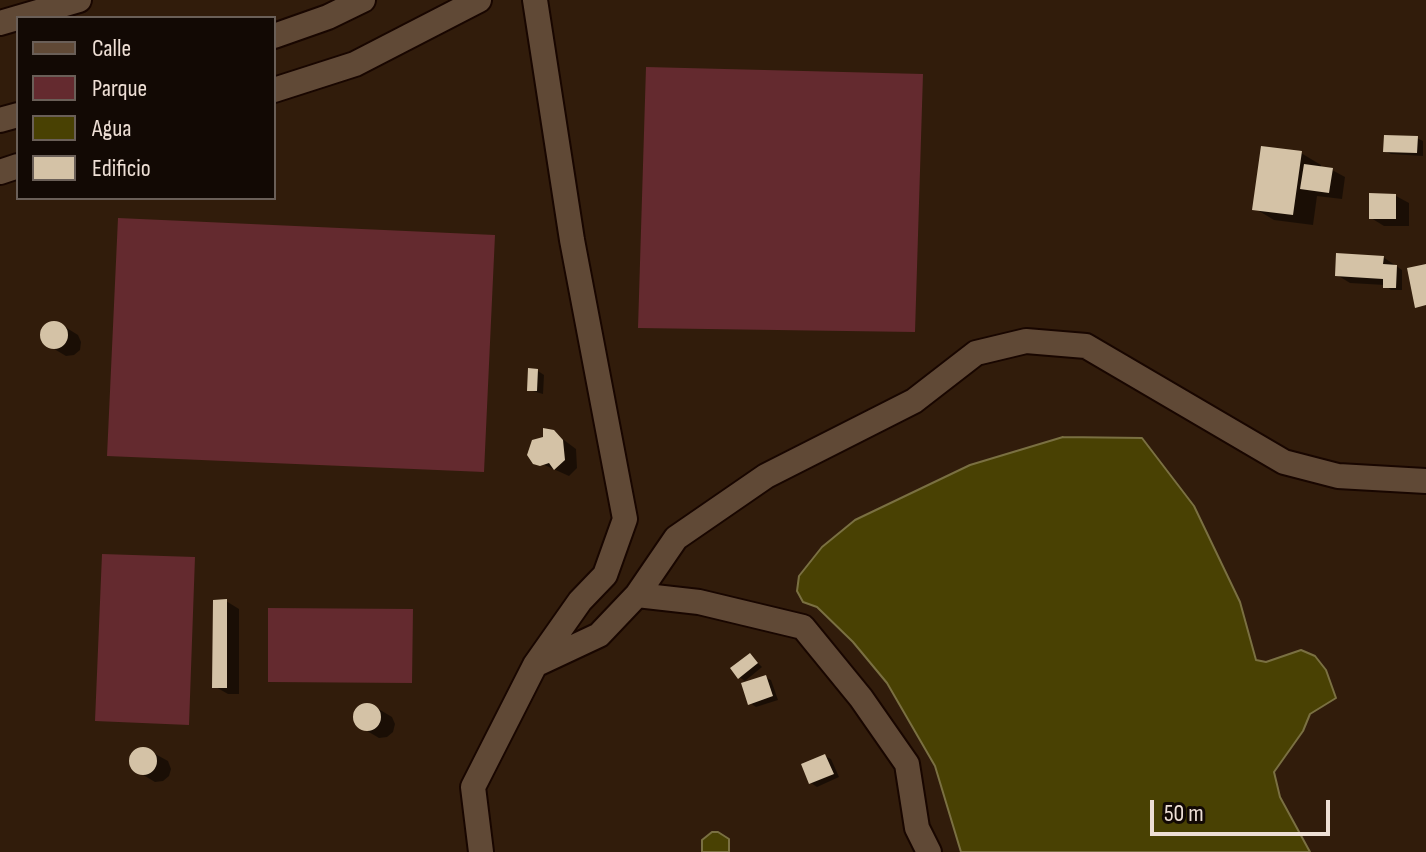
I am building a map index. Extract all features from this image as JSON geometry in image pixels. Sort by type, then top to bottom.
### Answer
[{"type":"street","points":[[24,16],[79,0]]},
{"type":"street","points":[[276,35],[328,17],[363,0]]},
{"type":"street","points":[[276,89],[355,64],[479,0]]},
{"type":"street","points":[[481,852],[473,787],[535,665],[580,601],[605,575],[625,519],[572,240],[535,0]]},
{"type":"street","points":[[535,665],[599,635],[637,595],[676,538],[766,476],[914,401],[976,353],[1026,341],[1086,346],[1284,462],[1338,476],[1426,481]]},
{"type":"street","points":[[637,595],[699,602],[803,627],[861,698],[907,764],[917,828],[929,852]]},
{"type":"green space","points":[[646,67],[923,74],[915,332],[638,328]]},
{"type":"green space","points":[[118,218],[495,235],[484,472],[107,456]]},
{"type":"green space","points":[[102,554],[195,557],[189,725],[95,721]]},
{"type":"green space","points":[[268,608],[413,609],[412,683],[268,682]]},
{"type":"water","points":[[1063,437],[1142,438],[1194,506],[1240,602],[1256,660],[1266,662],[1301,650],[1315,656],[1326,670],[1336,698],[1310,714],[1303,731],[1274,772],[1280,797],[1310,852],[961,852],[935,766],[887,683],[853,642],[817,607],[803,602],[797,591],[799,576],[822,547],[855,520],[970,465]]},
{"type":"water","points":[[712,832],[729,839],[729,852],[702,852],[702,840]]},
{"type":"building","points":[[1384,135],[1418,136],[1417,153],[1383,152]]},
{"type":"building","points":[[1261,146],[1302,151],[1293,215],[1252,210]]},
{"type":"building","points":[[1304,164],[1333,168],[1329,193],[1300,189]]},
{"type":"building","points":[[1369,193],[1396,194],[1396,219],[1369,219]]},
{"type":"building","points":[[1336,253],[1384,256],[1383,264],[1397,265],[1396,288],[1383,288],[1383,279],[1335,276]]},
{"type":"building","points":[[1426,264],[1426,305],[1415,308],[1407,268]]},
{"type":"building","points":[[54,321],[64,325],[68,335],[64,345],[54,349],[44,345],[40,335],[44,325]]},
{"type":"building","points":[[528,368],[538,369],[537,391],[527,391]]},
{"type":"building","points":[[543,428],[554,430],[563,440],[565,460],[554,470],[549,463],[540,466],[533,464],[527,455],[532,440],[543,437]]},
{"type":"building","points":[[227,599],[227,688],[212,688],[213,600]]},
{"type":"building","points":[[750,653],[758,663],[738,679],[730,668]]},
{"type":"building","points":[[766,675],[773,696],[748,705],[741,683]]},
{"type":"building","points":[[367,703],[377,707],[381,717],[377,727],[367,731],[357,727],[353,717],[357,707]]},
{"type":"building","points":[[143,747],[153,751],[157,761],[153,771],[143,775],[133,771],[129,761],[133,751]]},
{"type":"building","points":[[825,754],[834,774],[809,784],[801,764]]}]
